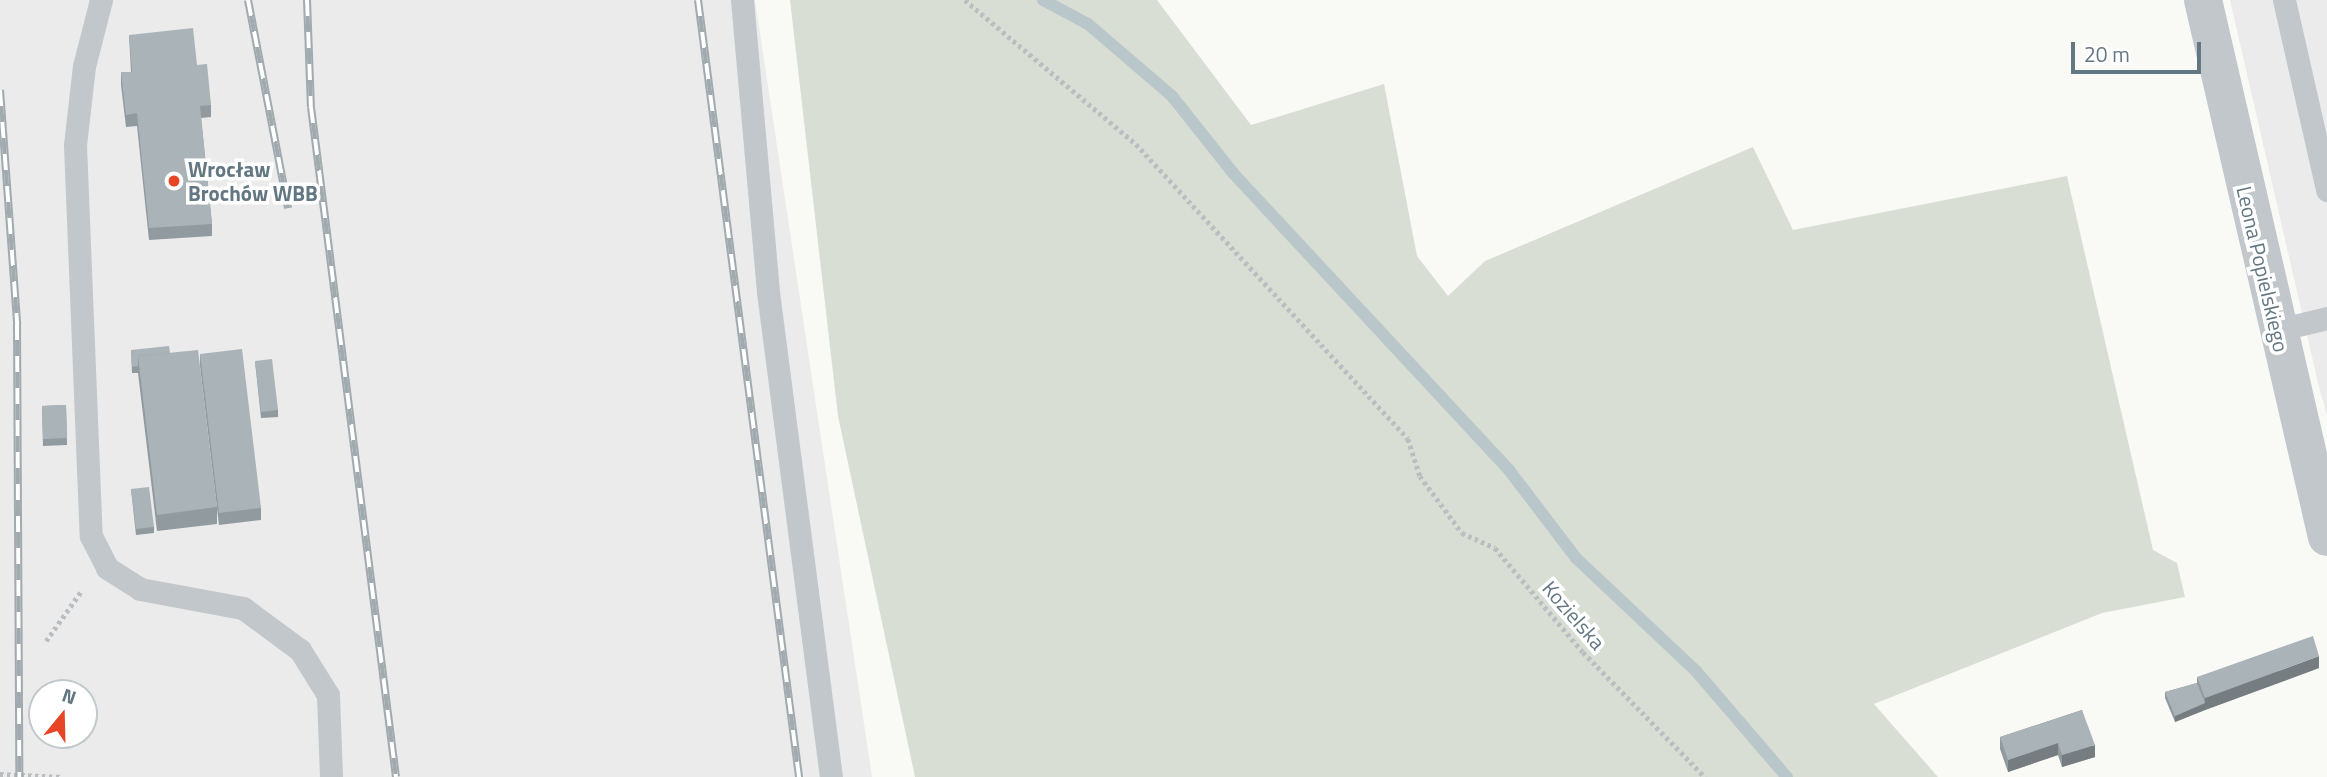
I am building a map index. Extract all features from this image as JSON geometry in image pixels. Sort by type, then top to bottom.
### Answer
[{"type":"street","name":"Leona Popielskiego","points":[[2203,0],[2277,330],[2327,537]]},
{"type":"lane","points":[[101,0],[84,66],[75,145],[91,536],[107,568],[139,589],[243,608],[300,650],[328,695],[331,777]]},
{"type":"lane","points":[[742,0],[770,306],[831,777]]},
{"type":"lane","points":[[2284,0],[2327,190]]},
{"type":"lane","points":[[2277,330],[2327,318]]},
{"type":"path","name":"Kozielska","points":[[965,0],[1136,144],[1408,439],[1420,476],[1462,533],[1494,548],[1583,652],[1705,777]]},
{"type":"path","points":[[46,641],[71,599],[107,568]]},
{"type":"path","points":[[0,774],[63,777]]},
{"type":"shaded area","points":[[0,0],[755,0],[872,777],[0,777]]},
{"type":"shaded area","points":[[790,0],[1157,0],[1251,125],[1384,84],[1417,256],[1448,296],[1485,261],[1753,147],[1793,230],[2067,176],[2153,550],[2177,563],[2185,597],[2102,613],[1874,704],[1938,777],[915,777],[838,416]]},
{"type":"shaded area","points":[[2230,0],[2327,0],[2327,416],[2319,387]]},
{"type":"building","points":[[193,28],[197,65],[207,64],[211,105],[200,106],[212,224],[149,228],[137,113],[126,115],[121,72],[132,72],[129,35]]},
{"type":"building","points":[[169,346],[170,353],[138,356],[138,366],[132,367],[131,350]]},
{"type":"building","points":[[242,349],[261,508],[219,513],[200,354]]},
{"type":"building","points":[[198,350],[217,507],[157,515],[138,356]]},
{"type":"building","points":[[272,359],[278,410],[261,412],[255,361]]},
{"type":"building","points":[[66,405],[67,438],[43,439],[42,406]]},
{"type":"building","points":[[149,487],[154,527],[136,529],[131,489]]},
{"type":"building","points":[[2313,636],[2319,656],[2205,698],[2197,677]]},
{"type":"building","points":[[2197,683],[2205,703],[2175,716],[2165,692]]},
{"type":"building","points":[[2082,710],[2095,745],[2062,755],[2058,743],[2008,760],[2000,737]]},
{"type":"waterway","points":[[1043,0],[1088,24],[1172,96],[1233,173],[1509,470],[1576,558],[1696,671],[1787,777]]},
{"type":"railway","points":[[248,0],[288,208]]},
{"type":"railway","points":[[307,0],[311,107],[396,777]]},
{"type":"railway","points":[[698,0],[799,777]]},
{"type":"railway","points":[[0,90],[17,324],[19,777]]},
{"type":"place","name":"Wrocław Brochów WBB","points":[[174,181]]}]
